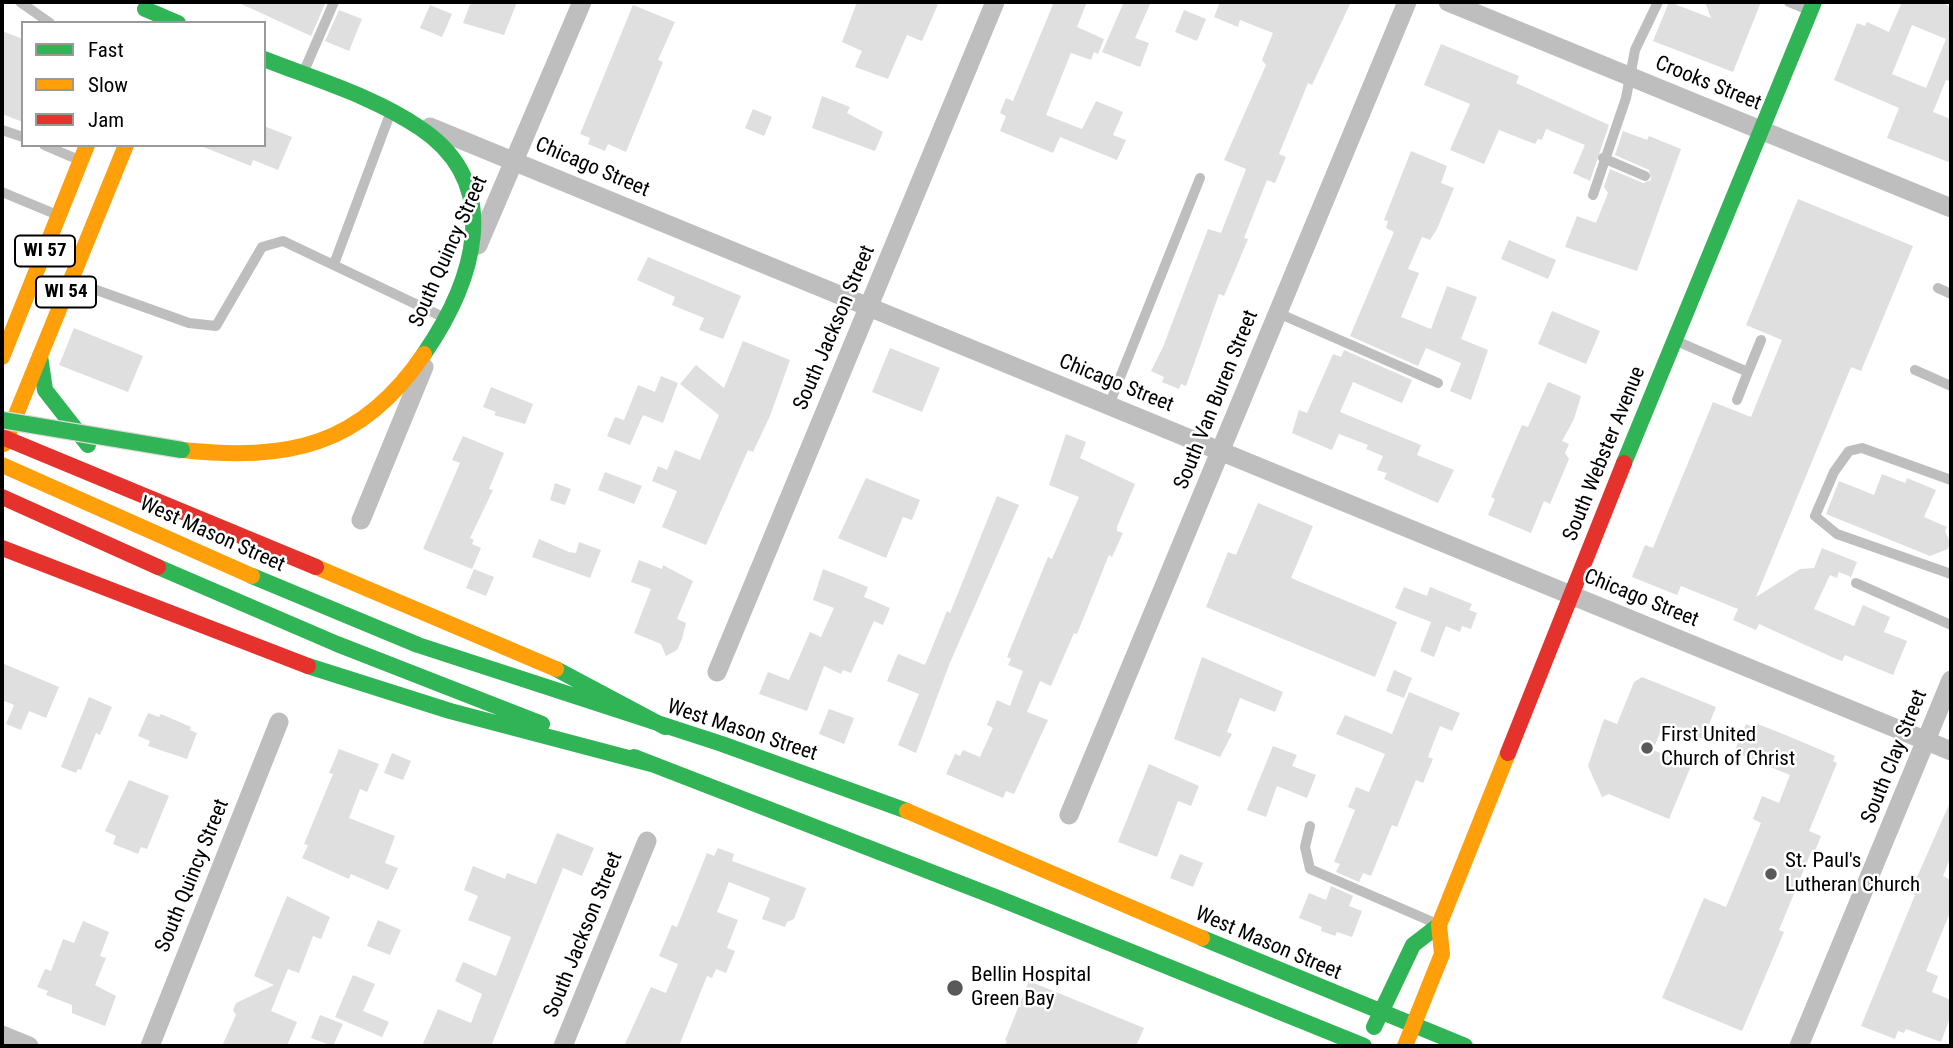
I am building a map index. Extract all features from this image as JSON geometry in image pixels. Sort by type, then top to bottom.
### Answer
[{"type":"main road","name":"South Webster Avenue","points":[[1405,1046],[1441,954],[1438,925],[1674,340],[1812,7]]},
{"type":"main road","points":[[144,11],[180,18]]},
{"type":"main road","name":"Chicago Street","points":[[266,60],[399,114]]},
{"type":"main road","points":[[399,114],[456,162],[468,194],[471,261]]},
{"type":"main road","name":"WI 54","points":[[3,442],[125,147]]},
{"type":"main road","name":"WI 57","points":[[2,357],[17,308],[84,153]]},
{"type":"main road","name":"South Quincy Street","points":[[442,326],[471,261]]},
{"type":"main road","points":[[2,420],[182,450],[234,456],[269,455],[334,437],[368,417],[387,399],[442,326]]},
{"type":"main road","points":[[40,356],[45,390],[86,443],[106,462],[215,523]]},
{"type":"main road","points":[[3,442],[215,523],[538,659],[665,727]]},
{"type":"main road","name":"West Mason Street","points":[[2,465],[418,645],[722,744],[908,811],[1259,964],[1465,1046]]},
{"type":"main road","points":[[2,498],[413,677],[655,765],[998,898],[1365,1046]]},
{"type":"main road","points":[[2,548],[251,645],[372,688],[520,731],[655,765]]},
{"type":"main road","name":"South Webster Avenue","points":[[1365,1046],[1413,945],[1438,925]]},
{"type":"street","points":[[126,2],[144,11]]},
{"type":"street","name":"South Quincy Street","points":[[471,261],[582,2]]},
{"type":"street","name":"South Jackson Street","points":[[717,672],[995,2]]},
{"type":"street","name":"South Van Buren Street","points":[[1069,815],[1406,2]]},
{"type":"street","name":"Crooks Street","points":[[1448,2],[1951,208]]},
{"type":"street","name":"Chicago Street","points":[[399,114],[1951,751]]},
{"type":"street","name":"South Quincy Street","points":[[361,520],[442,326]]},
{"type":"street","name":"South Clay Street","points":[[1799,1046],[1951,680]]},
{"type":"street","name":"South Quincy Street","points":[[150,1046],[279,722]]},
{"type":"street","name":"South Jackson Street","points":[[563,1046],[647,841]]},
{"type":"street","points":[[2,1035],[29,1046]]},
{"type":"lane","points":[[20,2],[34,5],[48,21]]},
{"type":"lane","points":[[302,74],[334,2]]},
{"type":"lane","points":[[1592,195],[1626,98],[1628,75],[1635,50],[1658,2]]},
{"type":"lane","points":[[1789,2],[1812,7]]},
{"type":"lane","points":[[334,264],[399,114]]},
{"type":"lane","points":[[2,130],[21,137]]},
{"type":"lane","points":[[54,147],[84,153]]},
{"type":"lane","points":[[1604,158],[1645,176]]},
{"type":"lane","points":[[1109,405],[1200,178]]},
{"type":"lane","points":[[2,192],[59,216]]},
{"type":"lane","points":[[70,281],[189,323],[216,326],[262,247],[283,241],[334,264],[442,326]]},
{"type":"lane","points":[[1938,288],[1951,293]]},
{"type":"lane","points":[[1278,313],[1438,383]]},
{"type":"lane","points":[[1674,340],[1748,372]]},
{"type":"lane","points":[[1737,400],[1761,340]]},
{"type":"lane","points":[[1915,370],[1951,386]]},
{"type":"lane","points":[[1951,480],[1862,448],[1849,450],[1834,472],[1815,516],[1838,534],[1951,575]]},
{"type":"lane","points":[[1856,583],[1951,625]]},
{"type":"lane","points":[[1310,826],[1305,847],[1310,869],[1438,925]]},
{"type":"building","points":[[237,2],[318,2],[325,4],[311,36]]},
{"type":"building","points":[[471,2],[517,2],[504,35],[463,23]]},
{"type":"building","points":[[857,2],[939,2],[922,41],[907,35],[888,79],[855,67],[862,51],[842,42]]},
{"type":"building","points":[[1054,2],[1087,2],[1077,27],[1104,39],[1098,54],[1094,52],[1091,60],[1071,53],[1046,115],[1082,129],[1096,101],[1123,112],[1113,135],[1126,140],[1117,160],[1060,137],[1053,153],[1000,131],[1006,116],[1000,113],[1006,98],[1013,101]]},
{"type":"building","points":[[1124,2],[1151,2],[1135,38],[1149,43],[1140,67],[1102,52]]},
{"type":"building","points":[[1220,2],[1351,2],[1312,85],[1308,83],[1279,154],[1286,157],[1275,183],[1267,180],[1244,238],[1248,239],[1238,263],[1224,296],[1219,294],[1186,386],[1181,384],[1179,389],[1162,382],[1164,377],[1151,371],[1163,347],[1208,229],[1221,233],[1246,169],[1224,160],[1266,65],[1262,60],[1273,33],[1240,20],[1238,27],[1214,17]]},
{"type":"building","points":[[1669,2],[1711,18],[1705,2],[1761,2],[1733,72],[1653,41]]},
{"type":"building","points":[[1902,2],[1940,2],[1951,7],[1951,82],[1946,80],[1933,112],[1951,119],[1951,163],[1887,138],[1899,108],[1834,80],[1857,23],[1865,26],[1867,22],[1889,32]],"holes":[[[1912,25],[1946,39],[1926,88],[1892,74]]]},
{"type":"building","points":[[430,5],[452,14],[442,37],[420,28]]},
{"type":"building","points":[[633,5],[675,22],[658,60],[663,62],[626,152],[608,144],[605,151],[588,144],[590,138],[580,134]]},
{"type":"building","points":[[339,10],[362,19],[349,51],[325,41]]},
{"type":"building","points":[[1184,10],[1206,19],[1197,41],[1175,32]]},
{"type":"building","points":[[2,31],[21,38],[21,121],[2,114]]},
{"type":"building","points":[[1441,44],[1519,76],[1516,83],[1609,125],[1590,181],[1573,173],[1585,145],[1546,129],[1542,140],[1538,139],[1535,144],[1499,130],[1484,164],[1450,150],[1470,104],[1424,85]]},
{"type":"building","points":[[822,96],[850,107],[847,113],[883,132],[875,151],[812,128]]},
{"type":"building","points":[[753,109],[772,117],[764,136],[745,128]]},
{"type":"building","points":[[266,127],[292,137],[278,170],[253,160],[251,166],[204,147],[266,147]]},
{"type":"building","points":[[1623,131],[1647,140],[1649,136],[1681,149],[1637,271],[1565,247],[1577,216],[1596,223],[1608,193],[1604,187],[1610,169],[1643,183],[1651,180],[1649,170],[1615,155]]},
{"type":"building","points":[[1411,151],[1447,166],[1441,183],[1454,188],[1437,229],[1430,240],[1422,237],[1408,269],[1419,273],[1401,317],[1431,329],[1447,286],[1477,297],[1461,339],[1488,350],[1471,400],[1450,391],[1461,363],[1426,348],[1418,366],[1350,336],[1394,232],[1386,228],[1388,221],[1384,220]]},
{"type":"building","points":[[1798,199],[1913,246],[1861,371],[1851,367],[1756,597],[1800,569],[1814,568],[1822,548],[1857,562],[1851,577],[1839,572],[1837,578],[1830,575],[1814,609],[1854,626],[1863,605],[1890,617],[1884,632],[1907,641],[1893,675],[1845,655],[1842,661],[1834,658],[1759,624],[1756,630],[1733,620],[1738,609],[1681,586],[1677,595],[1632,577],[1645,545],[1653,548],[1713,402],[1751,417],[1782,340],[1746,325]]},
{"type":"building","points":[[1509,240],[1556,260],[1548,279],[1501,259]]},
{"type":"building","points":[[648,257],[741,296],[723,339],[699,330],[704,318],[672,305],[675,297],[637,280]]},
{"type":"building","points":[[1552,311],[1600,331],[1586,364],[1538,344]]},
{"type":"building","points":[[74,328],[143,356],[128,392],[59,365]]},
{"type":"building","points":[[743,341],[790,360],[770,416],[753,452],[748,450],[706,545],[662,527],[677,491],[652,481],[658,466],[667,470],[675,450],[700,460],[719,415],[680,384],[696,365],[724,388]]},
{"type":"building","points":[[890,348],[940,368],[922,412],[872,392]]},
{"type":"building","points":[[1344,350],[1412,380],[1402,403],[1353,382],[1340,412],[1421,445],[1417,455],[1454,470],[1438,503],[1384,479],[1387,473],[1377,470],[1383,456],[1366,449],[1368,445],[1339,434],[1332,450],[1292,433],[1299,410],[1307,413],[1333,354],[1341,357]]},
{"type":"building","points":[[661,376],[678,383],[663,423],[643,415],[630,445],[607,436],[615,417],[624,420],[638,385],[655,392]]},
{"type":"building","points":[[1548,382],[1581,396],[1574,419],[1562,441],[1569,444],[1565,453],[1569,459],[1550,504],[1544,501],[1531,533],[1488,515],[1495,499],[1491,497],[1522,425],[1528,427]]},
{"type":"building","points":[[491,387],[533,404],[525,424],[494,415],[496,412],[483,407]]},
{"type":"building","points":[[1066,434],[1086,442],[1080,458],[1135,484],[1117,527],[1117,531],[1123,533],[1112,557],[1109,555],[1077,634],[1074,633],[1051,686],[1040,681],[1027,712],[1048,720],[1014,794],[1006,791],[1003,798],[946,774],[955,754],[960,756],[963,750],[980,757],[993,728],[987,725],[997,700],[1010,706],[1023,671],[1008,665],[1011,659],[1007,657],[1048,557],[1052,559],[1079,497],[1049,485]]},
{"type":"building","points":[[463,436],[504,453],[489,489],[493,490],[470,538],[474,540],[472,544],[481,548],[472,569],[423,549],[460,463],[452,460]]},
{"type":"building","points":[[605,472],[642,486],[634,504],[598,490]]},
{"type":"building","points":[[1882,474],[1905,483],[1907,478],[1936,490],[1924,517],[1947,527],[1945,531],[1950,542],[1948,549],[1930,556],[1826,514],[1839,481],[1874,495]]},
{"type":"building","points":[[866,478],[920,500],[912,520],[903,517],[886,558],[838,538]]},
{"type":"building","points":[[555,483],[571,489],[565,505],[550,500]]},
{"type":"building","points":[[997,496],[1019,505],[949,665],[916,753],[898,745],[919,694],[887,681],[898,654],[925,665],[947,611],[950,613]]},
{"type":"building","points":[[1258,503],[1313,526],[1291,578],[1397,622],[1375,677],[1206,607],[1228,552],[1236,555]]},
{"type":"building","points":[[539,539],[569,552],[576,553],[579,542],[601,550],[590,578],[532,557]]},
{"type":"building","points":[[639,560],[662,569],[663,565],[693,581],[677,619],[686,623],[682,639],[677,650],[666,656],[661,644],[634,633],[651,589],[631,582]]},
{"type":"building","points":[[474,569],[494,577],[486,596],[466,588]]},
{"type":"building","points":[[823,569],[868,587],[864,597],[890,608],[883,625],[874,621],[851,673],[843,670],[841,674],[824,666],[807,711],[759,694],[768,672],[789,680],[810,632],[821,637],[834,608],[813,600]]},
{"type":"building","points":[[1404,587],[1427,596],[1430,587],[1472,604],[1469,610],[1477,613],[1471,629],[1462,626],[1460,632],[1446,626],[1434,657],[1420,651],[1431,622],[1395,608]]},
{"type":"building","points":[[1202,657],[1283,692],[1275,712],[1240,698],[1227,732],[1232,734],[1220,757],[1174,739]]},
{"type":"building","points":[[2,663],[59,687],[46,718],[29,711],[21,730],[6,724],[14,705],[2,700]]},
{"type":"building","points":[[1394,670],[1412,678],[1404,698],[1386,691]]},
{"type":"building","name":"First United Church of Christ","points":[[1642,677],[1716,707],[1703,739],[1664,723],[1653,750],[1691,766],[1669,819],[1609,794],[1602,797],[1588,766],[1604,719],[1617,724],[1634,682]]},
{"type":"building","points":[[1409,692],[1460,713],[1452,731],[1440,726],[1428,757],[1433,759],[1423,783],[1416,780],[1397,827],[1392,825],[1371,876],[1363,873],[1359,882],[1336,872],[1340,864],[1334,862],[1355,810],[1348,807],[1356,787],[1369,792],[1385,754],[1336,734],[1345,715],[1392,734]]},
{"type":"building","points":[[89,697],[112,707],[100,735],[96,733],[81,770],[78,769],[76,773],[61,767]]},
{"type":"building","points":[[829,709],[854,718],[844,744],[819,734]]},
{"type":"building","points":[[148,713],[159,717],[161,714],[191,727],[190,730],[197,733],[187,759],[148,746],[150,741],[138,736]]},
{"type":"building","name":"St. Paul's Lutheran Church","points":[[1746,724],[1756,728],[1758,724],[1835,756],[1833,761],[1837,763],[1809,831],[1821,836],[1815,851],[1812,850],[1779,930],[1784,932],[1742,1031],[1662,998],[1704,898],[1726,907],[1761,823],[1753,819],[1762,796],[1779,803],[1790,775],[1734,752]]},
{"type":"building","points":[[1273,746],[1297,755],[1292,766],[1316,775],[1307,798],[1277,786],[1266,817],[1247,810]]},
{"type":"building","points":[[339,749],[379,764],[367,792],[360,789],[349,818],[395,836],[385,863],[398,868],[388,890],[351,874],[349,879],[302,858],[308,845],[304,844],[333,774],[329,773]]},
{"type":"building","points":[[392,753],[411,761],[403,780],[384,773]]},
{"type":"building","points":[[1149,764],[1199,786],[1191,806],[1178,801],[1157,857],[1118,842]]},
{"type":"building","points":[[129,780],[169,796],[147,849],[141,847],[138,854],[113,844],[116,836],[105,831]]},
{"type":"building","points":[[1951,800],[1951,856],[1943,876],[1951,880],[1951,910],[1926,971],[1938,976],[1932,992],[1951,1000],[1951,1015],[1941,1042],[1906,1029],[1904,1033],[1898,1031],[1895,1039],[1861,1026],[1915,895],[1910,893]]},
{"type":"building","points":[[557,833],[594,848],[582,876],[563,868],[491,1046],[422,1046],[438,1009],[471,1023],[482,994],[455,981],[463,962],[496,976],[511,937],[468,920],[478,896],[464,890],[473,866],[505,879],[507,873],[536,884]]},
{"type":"building","points":[[718,848],[734,854],[732,861],[806,888],[794,919],[787,922],[785,927],[762,919],[770,898],[729,882],[717,912],[738,920],[727,948],[735,951],[726,973],[716,969],[712,978],[707,976],[679,1046],[624,1046],[651,987],[666,993],[678,964],[659,956],[672,925],[677,927],[707,853],[714,856]]},
{"type":"building","points":[[1180,854],[1203,863],[1193,887],[1170,878]]},
{"type":"building","points":[[1331,886],[1353,896],[1349,906],[1362,911],[1352,937],[1337,932],[1335,936],[1321,931],[1322,927],[1299,918],[1309,893],[1326,900]]},
{"type":"building","points":[[287,896],[330,917],[321,939],[313,936],[299,973],[288,969],[271,1011],[297,1022],[287,1046],[222,1046],[236,1015],[233,1010],[236,1003],[274,985],[254,976]]},
{"type":"building","points":[[378,920],[401,930],[390,955],[367,946]]},
{"type":"building","points":[[83,921],[109,932],[100,956],[106,958],[95,985],[116,996],[105,1026],[72,1013],[72,1005],[46,995],[48,991],[37,987],[45,969],[51,971],[63,939],[74,943]]},
{"type":"building","points":[[353,975],[375,984],[363,1011],[389,1022],[382,1037],[335,1017]]},
{"type":"building","points":[[1029,981],[1144,1028],[1136,1046],[1005,1046]]},
{"type":"building","points":[[320,1015],[343,1024],[333,1046],[311,1038]]},
{"type":"traffic: fast","points":[[1624,463],[1814,2]]},
{"type":"traffic: fast","points":[[145,9],[173,21]]},
{"type":"traffic: fast","points":[[266,60],[344,89],[402,117],[447,151],[464,178],[472,207],[473,236],[467,267],[456,297],[424,354]]},
{"type":"traffic: fast","points":[[40,356],[45,390],[88,445]]},
{"type":"traffic: fast","points":[[2,420],[182,450]]},
{"type":"traffic: fast","points":[[158,567],[337,644],[542,724]]},
{"type":"traffic: fast","points":[[252,576],[418,645],[722,744],[907,811]]},
{"type":"traffic: fast","points":[[308,666],[450,711],[655,765]]},
{"type":"traffic: fast","points":[[556,669],[665,727]]},
{"type":"traffic: fast","points":[[634,757],[998,898],[1364,1046]]},
{"type":"traffic: fast","points":[[1374,1027],[1413,945],[1439,925]]},
{"type":"traffic: fast","points":[[1202,938],[1465,1046]]},
{"type":"traffic: slow","points":[[2,357],[86,147]]},
{"type":"traffic: slow","points":[[4,444],[125,147]]},
{"type":"traffic: slow","points":[[182,450],[256,453],[289,449],[319,441],[348,428],[375,410],[400,385],[424,354]]},
{"type":"traffic: slow","points":[[2,465],[252,576]]},
{"type":"traffic: slow","points":[[316,567],[556,669]]},
{"type":"traffic: slow","points":[[1405,1046],[1442,954],[1439,925],[1508,753]]},
{"type":"traffic: slow","points":[[907,811],[1202,938]]},
{"type":"traffic: jam","points":[[2,437],[316,567]]},
{"type":"traffic: jam","points":[[1508,753],[1624,463]]},
{"type":"traffic: jam","points":[[2,497],[158,567]]},
{"type":"traffic: jam","points":[[2,548],[308,666]]},
{"type":"place","name":"First United Church of Christ","points":[[1647,748]]},
{"type":"place","name":"St. Paul's Lutheran Church","points":[[1771,874]]},
{"type":"place","name":"Bellin Hospital Green Bay","points":[[955,988]]}]
